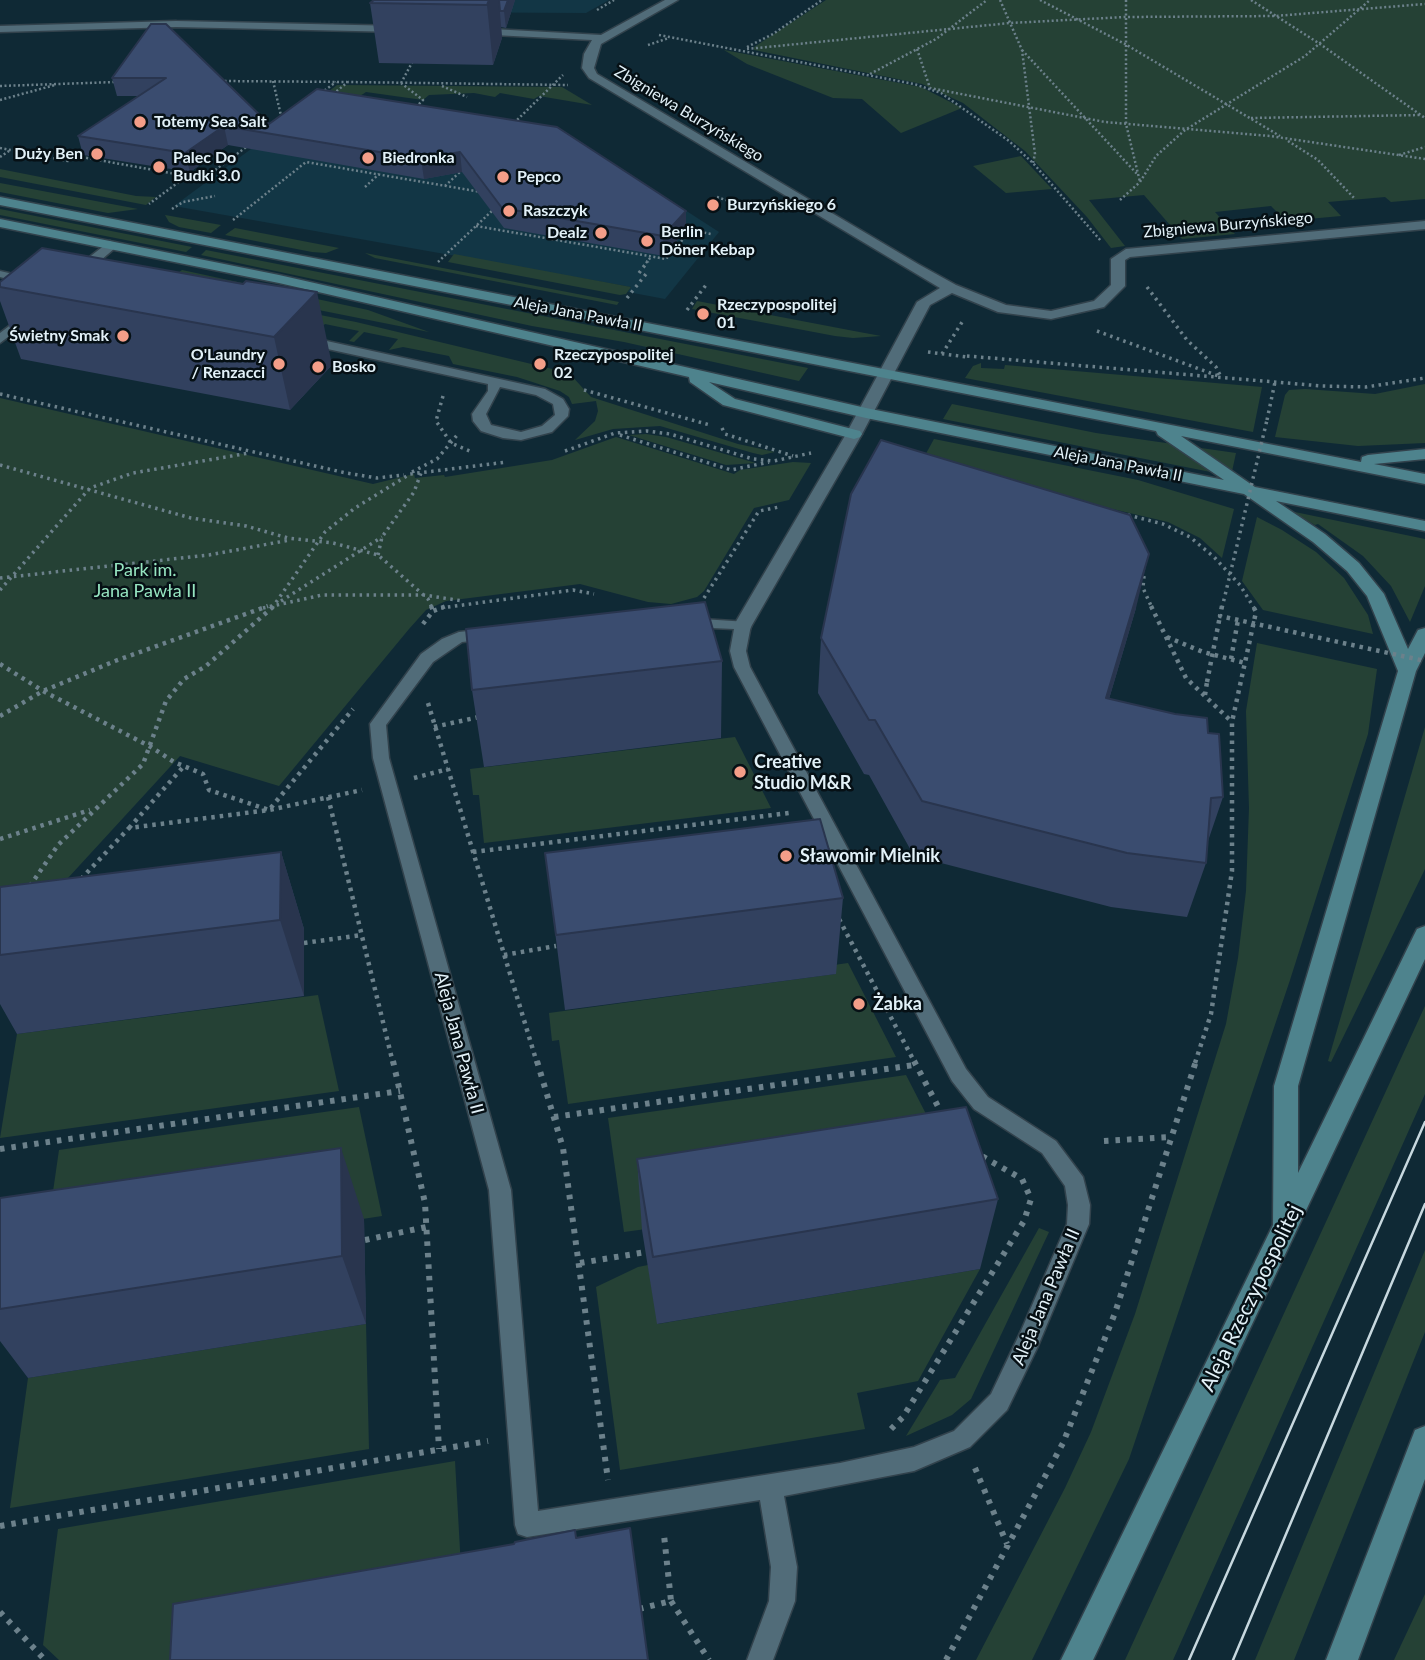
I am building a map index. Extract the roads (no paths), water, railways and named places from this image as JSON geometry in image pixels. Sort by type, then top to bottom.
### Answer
[{"type":"main road","name":"Aleja Jana Pawła II","points":[[0,201],[1425,479]]},
{"type":"main road","name":"Aleja Jana Pawła II","points":[[0,223],[279,279],[866,413],[1425,526]]},
{"type":"main road","points":[[684,372],[729,402],[854,434]]},
{"type":"main road","name":"Aleja Jana Pawła II","points":[[1157,427],[1247,490]]},
{"type":"main road","points":[[1345,462],[1425,454]]},
{"type":"main road","points":[[1247,490],[1319,538],[1353,567],[1375,594],[1393,632],[1416,666]]},
{"type":"main road","points":[[1285,1229],[1286,1086],[1425,634]]},
{"type":"main road","name":"Aleja Rzeczypospolitej","points":[[1077,1660],[1425,935]]},
{"type":"main road","points":[[1342,1660],[1425,1440]]},
{"type":"street","points":[[468,31],[571,34],[601,38],[673,0]]},
{"type":"street","points":[[0,29],[176,24],[411,29]]},
{"type":"street","name":"Zbigniewa Burzyńskiego","points":[[601,38],[592,47],[588,68],[601,82],[951,288],[1017,312],[1065,313],[1099,304],[1113,294],[1118,286],[1118,259],[1126,253],[1425,225]]},
{"type":"street","points":[[61,287],[110,245]]},
{"type":"street","points":[[866,413],[924,302],[951,288]]},
{"type":"street","name":"Aleja Jana Pawła II","points":[[743,625],[866,413]]},
{"type":"lane","points":[[0,274],[39,282]]},
{"type":"lane","points":[[0,339],[41,304]]},
{"type":"lane","points":[[289,337],[495,382],[550,396],[562,409],[561,416],[547,429],[521,436],[486,428],[480,421],[479,414],[494,391],[495,382]]},
{"type":"lane","name":"Aleja Jana Pawła II","points":[[625,619],[743,625],[738,651],[742,667],[959,1074],[981,1103],[1049,1147],[1075,1184],[1079,1205],[1074,1237],[1036,1326],[999,1402],[962,1439],[914,1459],[770,1488],[527,1525],[500,1190],[381,758],[378,724],[427,658],[447,643],[459,638],[625,619]]},
{"type":"lane","points":[[760,1660],[782,1601],[784,1567],[770,1488]]},
{"type":"tram line","points":[[1189,1660],[1425,1122]]},
{"type":"tram line","points":[[1233,1660],[1425,1204]]},
{"type":"place","name":"Totemy Sea Salt","points":[[140,122]]},
{"type":"place","name":"Duży Ben","points":[[97,154]]},
{"type":"place","name":"Biedronka","points":[[368,158]]},
{"type":"place","name":"Palec Do Budki 3.0","points":[[159,167]]},
{"type":"place","name":"Pepco","points":[[503,177]]},
{"type":"place","name":"Burzyńskiego 6","points":[[713,205]]},
{"type":"place","name":"Raszczyk","points":[[509,211]]},
{"type":"place","name":"Dealz","points":[[601,233]]},
{"type":"place","name":"Berlin Döner Kebap","points":[[647,241]]},
{"type":"place","name":"Rzeczypospolitej 01","points":[[703,314]]},
{"type":"place","name":"Świetny Smak","points":[[123,336]]},
{"type":"place","name":"O'Laundry / Renzacci","points":[[279,364]]},
{"type":"place","name":"Rzeczypospolitej 02","points":[[540,364]]},
{"type":"place","name":"Bosko","points":[[318,367]]},
{"type":"place","name":"Creative Studio M&R","points":[[740,772]]},
{"type":"place","name":"Sławomir Mielnik","points":[[786,856]]},
{"type":"place","name":"Żabka","points":[[859,1004]]},
{"type":"park label","name":"Park im. Jana Pawła II","points":[[145,580]]}]
